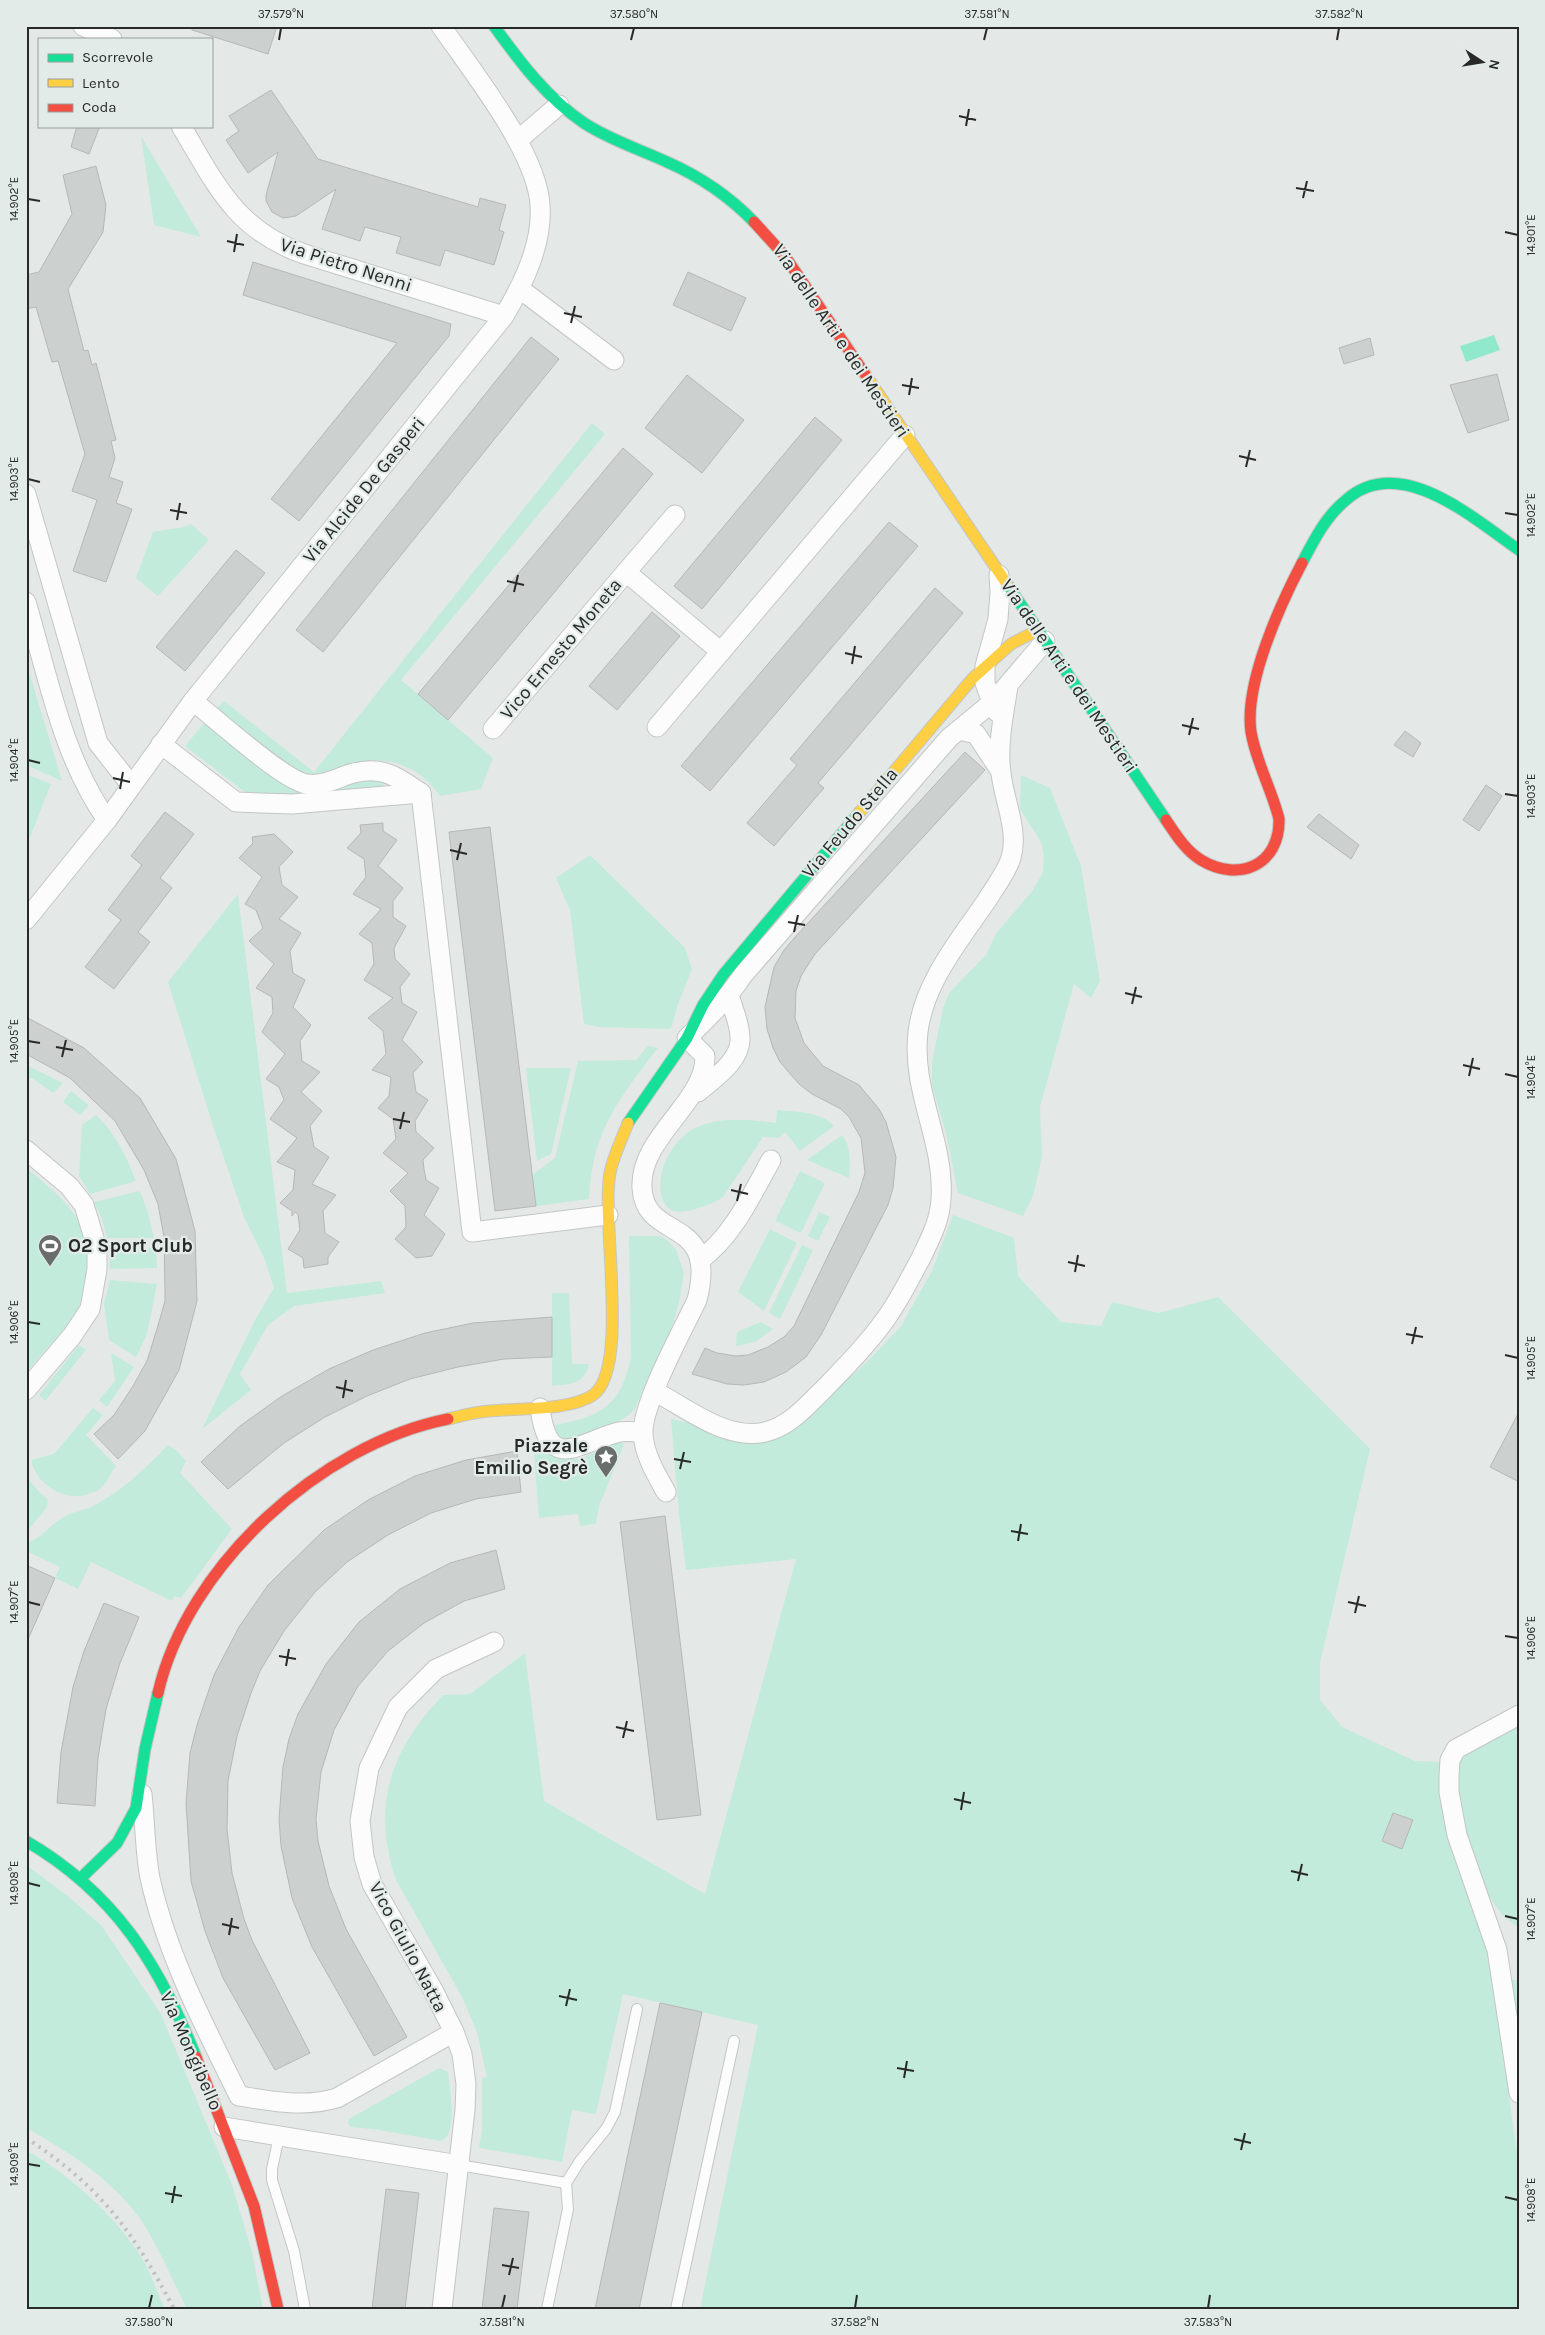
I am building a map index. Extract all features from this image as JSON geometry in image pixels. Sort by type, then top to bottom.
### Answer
[{"type":"street","points":[[83,26],[110,38]]},
{"type":"street","name":"Via Alcide De Gasperi","points":[[26,920],[107,820],[193,700],[504,316],[520,290],[538,233],[540,206],[536,181],[518,140],[441,26]]},
{"type":"street","name":"Via delle Arti e dei Mestieri","points":[[494,26],[531,76],[560,105],[586,124],[619,142],[680,168],[713,187],[736,202],[760,224],[784,255],[1188,850],[1217,868],[1244,870],[1266,860],[1274,847],[1278,832],[1278,815],[1252,740],[1250,720],[1256,679],[1285,596],[1304,558],[1327,521],[1339,506],[1351,495],[1366,486],[1380,483],[1410,485],[1426,490],[1444,500],[1519,550]]},
{"type":"street","points":[[518,140],[560,105]]},
{"type":"street","name":"Via Pietro Nenni","points":[[182,128],[217,186],[231,205],[263,235],[282,246],[304,254],[504,316]]},
{"type":"street","points":[[520,290],[614,360]]},
{"type":"street","points":[[658,727],[906,435]]},
{"type":"street","points":[[26,494],[98,743],[131,785]]},
{"type":"street","points":[[626,572],[675,515]]},
{"type":"street","name":"Vico Ernesto Moneta","points":[[493,729],[626,572],[721,652]]},
{"type":"street","points":[[999,572],[998,619],[985,683],[989,694],[995,700],[1002,735]]},
{"type":"street","points":[[26,602],[71,755],[94,802],[107,820]]},
{"type":"street","name":"Via Feudo Stella","points":[[80,1879],[117,1843],[136,1808],[145,1750],[162,1675],[184,1623],[221,1566],[267,1517],[318,1476],[358,1452],[421,1424],[487,1411],[540,1408],[577,1402],[594,1395],[604,1382],[610,1364],[612,1340],[608,1215],[610,1173],[628,1123],[687,1038],[703,1005],[723,975],[973,678],[1020,636],[1041,635]]},
{"type":"street","name":"Via Feudo Stella","points":[[687,1038],[729,996],[749,967],[949,738],[995,700],[1014,678],[1041,635]]},
{"type":"street","points":[[654,1391],[723,1429],[741,1433],[764,1433],[781,1427],[797,1416],[847,1365],[887,1318],[935,1230],[941,1200],[941,1166],[922,1099],[918,1065],[918,1031],[925,1004],[944,962],[998,883],[1010,860],[1014,839],[1000,770],[1002,735],[1016,663],[1009,658],[990,662]]},
{"type":"street","points":[[193,700],[286,775],[305,784],[324,784],[348,774],[374,770],[392,774],[421,793]]},
{"type":"street","points":[[960,730],[976,734],[1000,770]]},
{"type":"street","points":[[161,744],[236,802],[292,804],[421,793]]},
{"type":"street","points":[[421,793],[472,1232],[608,1215]]},
{"type":"street","points":[[687,1101],[723,1071],[738,1050],[740,1037],[729,996]]},
{"type":"street","points":[[666,1492],[652,1466],[644,1445],[643,1432],[654,1391],[697,1300],[701,1284],[700,1260],[690,1240],[676,1229],[656,1220],[651,1214],[646,1207],[642,1187],[647,1163],[657,1141],[687,1101],[705,1070],[705,1056],[687,1038]]},
{"type":"street","points":[[26,1150],[69,1186],[84,1206],[97,1255],[97,1269],[90,1309],[72,1336],[26,1390]]},
{"type":"street","points":[[700,1260],[710,1253],[739,1217],[771,1160]]},
{"type":"street","points":[[540,1408],[543,1429],[548,1441],[558,1449],[574,1449],[621,1432],[643,1432]]},
{"type":"street","name":"Vico Giulio Natta","points":[[442,2309],[465,2110],[466,2084],[462,2054],[454,2032],[433,1990],[372,1884],[364,1857],[360,1821],[369,1768],[398,1707],[436,1669],[494,1642]]},
{"type":"street","points":[[1519,1716],[1456,1749],[1450,1760],[1449,1776],[1449,1792],[1457,1835],[1497,1950],[1519,2093]]},
{"type":"street","points":[[141,1784],[149,1875],[159,1914],[198,2014],[238,2096],[285,2103],[318,2104],[337,2098],[454,2032]]},
{"type":"street","name":"Via Mongibello","points":[[26,1841],[43,1851],[96,1892],[123,1923],[177,2010],[254,2206],[278,2309]]},
{"type":"street","points":[[224,2127],[459,2165]]},
{"type":"lane","points":[[547,2309],[568,2209],[566,2183],[580,2161],[606,2129],[615,2112],[637,2009]]},
{"type":"lane","points":[[676,2309],[734,2042]]},
{"type":"lane","points":[[279,2136],[272,2169],[272,2180],[294,2251],[305,2309]]},
{"type":"lane","points":[[459,2165],[566,2183]]},
{"type":"shaded area","points":[[141,136],[201,237],[154,225]]},
{"type":"shaded area","points":[[1494,335],[1500,350],[1466,362],[1460,346]]},
{"type":"shaded area","points":[[592,423],[605,434],[401,680],[493,758],[481,789],[440,796],[433,786],[415,771],[394,762],[382,761],[358,763],[330,775],[309,778],[294,771],[215,710],[224,701],[314,772]]},
{"type":"shaded area","points":[[191,524],[209,540],[158,596],[136,578],[153,532]]},
{"type":"shaded area","points":[[26,662],[62,781],[26,765]]},
{"type":"shaded area","points":[[205,722],[270,772],[347,784],[377,778],[389,782],[370,792],[353,795],[256,796],[242,790],[185,746]]},
{"type":"shaded area","points":[[26,774],[51,784],[26,847]]},
{"type":"shaded area","points":[[1021,775],[1050,788],[1081,866],[1100,981],[1091,998],[1074,984],[1040,1107],[1042,1156],[1033,1196],[1023,1216],[958,1193],[946,1133],[932,1085],[932,1062],[943,1008],[949,993],[986,955],[995,935],[1033,890],[1043,872],[1044,856],[1041,842],[1020,809]]},
{"type":"shaded area","points":[[590,855],[685,948],[692,969],[678,1004],[671,1029],[599,1027],[584,1024],[570,910],[556,878]]},
{"type":"shaded area","points":[[238,894],[287,1293],[381,1281],[385,1293],[294,1306],[268,1325],[240,1374],[251,1390],[202,1429],[255,1320],[274,1288],[265,1260],[244,1217],[168,982]]},
{"type":"shaded area","points":[[648,1046],[658,1048],[619,1101],[602,1135],[595,1154],[589,1199],[536,1206],[532,1175],[555,1158],[578,1061],[636,1060]]},
{"type":"shaded area","points":[[26,1065],[63,1083],[53,1093],[32,1078],[26,1079]]},
{"type":"shaded area","points":[[526,1068],[571,1068],[551,1154],[537,1161]]},
{"type":"shaded area","points":[[71,1091],[89,1105],[80,1115],[63,1102]]},
{"type":"shaded area","points":[[777,1110],[815,1115],[822,1117],[834,1126],[800,1151],[785,1132],[779,1138],[763,1137],[723,1197],[688,1211],[673,1211],[668,1208],[661,1195],[661,1175],[670,1153],[680,1139],[693,1129],[707,1123],[723,1120],[776,1123]]},
{"type":"shaded area","points":[[96,1115],[115,1137],[136,1181],[90,1194],[79,1176],[82,1125]]},
{"type":"shaded area","points":[[842,1135],[849,1150],[849,1178],[807,1160]]},
{"type":"shaded area","points":[[26,1168],[54,1191],[75,1215],[82,1228],[86,1244],[87,1261],[85,1281],[77,1310],[70,1322],[26,1372]]},
{"type":"shaded area","points":[[800,1171],[825,1183],[801,1233],[775,1221]]},
{"type":"shaded area","points":[[140,1191],[154,1238],[107,1238],[102,1219],[94,1202]]},
{"type":"shaded area","points":[[819,1212],[830,1217],[818,1241],[808,1236]]},
{"type":"shaded area","points":[[953,1215],[1014,1238],[1018,1276],[1061,1322],[1101,1326],[1112,1302],[1159,1313],[1218,1297],[1370,1449],[1320,1663],[1320,1700],[1342,1727],[1415,1761],[1439,1762],[1442,1789],[1486,1930],[1519,2168],[1519,2309],[700,2309],[758,2025],[623,1994],[596,2114],[572,2110],[562,2162],[479,2148],[482,2131],[482,2078],[487,2077],[477,2032],[462,1997],[396,1880],[389,1853],[385,1828],[386,1803],[390,1780],[398,1758],[425,1716],[443,1695],[470,1694],[525,1653],[544,1801],[705,1894],[796,1559],[686,1570],[671,1419],[767,1439],[786,1434],[867,1362],[901,1326],[932,1271]]},
{"type":"shaded area","points":[[770,1229],[797,1243],[764,1311],[738,1292]]},
{"type":"shaded area","points":[[629,1236],[660,1236],[668,1241],[676,1250],[684,1273],[679,1303],[671,1330],[634,1410],[619,1422],[601,1431],[572,1438],[562,1438],[557,1433],[555,1425],[584,1418],[606,1406],[621,1388],[627,1374],[631,1358]]},
{"type":"shaded area","points":[[802,1245],[813,1250],[780,1319],[769,1313]]},
{"type":"shaded area","points":[[156,1248],[157,1268],[110,1269],[109,1249]]},
{"type":"shaded area","points":[[110,1280],[157,1284],[147,1334],[136,1357],[109,1340],[104,1304]]},
{"type":"shaded area","points":[[552,1293],[569,1293],[572,1364],[589,1364],[587,1371],[580,1380],[570,1384],[552,1386]]},
{"type":"shaded area","points":[[761,1322],[773,1329],[755,1342],[736,1346],[737,1332]]},
{"type":"shaded area","points":[[79,1345],[86,1350],[45,1401],[39,1395]]},
{"type":"shaded area","points":[[111,1353],[134,1367],[107,1407],[99,1400],[115,1381]]},
{"type":"shaded area","points":[[93,1408],[103,1415],[86,1435],[116,1466],[98,1491],[82,1496],[63,1494],[54,1490],[39,1477],[31,1460],[54,1454]]},
{"type":"shaded area","points":[[533,1441],[545,1451],[565,1459],[580,1459],[615,1443],[620,1442],[624,1445],[599,1506],[596,1524],[580,1526],[578,1514],[539,1518]]},
{"type":"shaded area","points":[[168,1445],[176,1450],[186,1461],[180,1473],[232,1529],[181,1598],[174,1596],[172,1601],[91,1562],[78,1589],[55,1578],[60,1567],[26,1551],[26,1543],[37,1538],[71,1513],[86,1509],[104,1500],[142,1471]]},
{"type":"shaded area","points":[[26,1476],[40,1493],[48,1499],[47,1507],[30,1528],[26,1528]]},
{"type":"shaded area","points":[[1519,1722],[1519,1928],[1502,1915],[1482,1886],[1463,1832],[1454,1780],[1461,1753]]},
{"type":"shaded area","points":[[26,1865],[69,1897],[101,1925],[161,2014],[232,2185],[252,2252],[263,2309],[187,2309],[152,2239],[128,2203],[87,2166],[26,2128]]},
{"type":"shaded area","points":[[1508,1980],[1519,1980],[1519,2056]]},
{"type":"shaded area","points":[[439,2068],[448,2072],[452,2110],[450,2130],[447,2137],[441,2141],[373,2129],[350,2127],[349,2119]]},
{"type":"shaded area","points":[[26,2150],[75,2184],[106,2212],[120,2228],[143,2260],[165,2309],[26,2309]]},
{"type":"building","points":[[192,26],[277,26],[268,54],[192,30]]},
{"type":"building","points":[[271,90],[318,159],[478,207],[480,198],[506,205],[499,230],[504,232],[494,265],[445,250],[440,266],[396,253],[401,237],[365,227],[360,241],[322,229],[336,189],[296,216],[283,218],[272,212],[266,201],[266,195],[278,152],[248,173],[226,140],[239,131],[229,116]]},
{"type":"building","points":[[76,128],[99,128],[89,154],[71,147]]},
{"type":"building","points":[[96,166],[106,205],[103,232],[68,289],[84,351],[88,350],[92,365],[96,363],[116,440],[111,441],[115,458],[109,477],[123,482],[116,503],[132,509],[106,582],[73,571],[97,500],[72,491],[85,454],[58,361],[52,362],[36,307],[26,309],[26,275],[39,272],[72,214],[63,175]]},
{"type":"building","points":[[253,262],[451,324],[449,336],[299,521],[271,499],[397,343],[243,295]]},
{"type":"building","points":[[688,272],[746,298],[731,331],[673,305]]},
{"type":"building","points":[[531,337],[559,359],[323,652],[296,630]]},
{"type":"building","points":[[1370,338],[1374,355],[1344,364],[1339,348]]},
{"type":"building","points":[[1497,374],[1509,420],[1468,433],[1450,385]]},
{"type":"building","points":[[687,375],[744,420],[702,473],[645,428]]},
{"type":"building","points":[[815,417],[842,440],[702,609],[674,586]]},
{"type":"building","points":[[623,448],[653,474],[448,720],[418,694]]},
{"type":"building","points":[[889,522],[918,546],[710,791],[681,766]]},
{"type":"building","points":[[236,550],[265,573],[185,671],[156,647]]},
{"type":"building","points":[[935,588],[963,613],[818,783],[824,788],[774,846],[747,823],[797,765],[790,759]]},
{"type":"building","points":[[652,612],[680,636],[617,710],[589,686]]},
{"type":"building","points":[[1405,731],[1421,743],[1413,757],[1394,745]]},
{"type":"building","points":[[965,752],[985,770],[815,954],[801,976],[796,991],[795,1018],[804,1043],[823,1066],[859,1085],[879,1109],[886,1122],[896,1157],[893,1188],[888,1205],[821,1335],[806,1357],[786,1372],[764,1382],[744,1385],[727,1384],[692,1374],[705,1348],[717,1353],[736,1356],[748,1355],[768,1347],[784,1337],[794,1326],[859,1192],[865,1173],[861,1138],[849,1117],[841,1109],[812,1094],[799,1084],[780,1062],[773,1048],[767,1029],[765,1007],[774,967],[784,950],[796,936]]},
{"type":"building","points":[[1486,785],[1502,796],[1479,831],[1463,820]]},
{"type":"building","points":[[165,812],[194,834],[160,878],[172,888],[138,932],[150,942],[114,989],[85,967],[121,920],[108,910],[142,865],[131,856]]},
{"type":"building","points":[[1319,814],[1359,845],[1351,859],[1307,827]]},
{"type":"building","points":[[383,823],[383,831],[397,840],[378,866],[403,888],[393,901],[393,917],[406,926],[394,948],[395,959],[410,974],[400,987],[402,1003],[417,1012],[402,1040],[423,1062],[413,1073],[416,1092],[428,1100],[415,1121],[416,1132],[434,1148],[423,1160],[424,1169],[426,1180],[439,1188],[424,1215],[445,1234],[432,1256],[416,1258],[395,1239],[406,1227],[405,1206],[390,1191],[408,1173],[383,1153],[396,1139],[393,1119],[378,1108],[389,1096],[391,1077],[372,1070],[386,1054],[383,1031],[368,1018],[393,998],[364,980],[374,964],[372,943],[359,934],[381,909],[353,894],[366,877],[364,859],[347,848],[361,833],[360,825]]},
{"type":"building","points":[[490,827],[536,1206],[495,1211],[449,832]]},
{"type":"building","points":[[274,834],[293,852],[279,867],[282,885],[298,897],[279,919],[301,933],[290,951],[293,973],[305,980],[293,1007],[311,1025],[300,1041],[302,1061],[320,1072],[301,1092],[322,1111],[310,1126],[314,1147],[329,1157],[312,1184],[336,1195],[323,1211],[325,1233],[339,1242],[328,1257],[328,1264],[304,1268],[303,1258],[288,1249],[300,1230],[298,1214],[295,1212],[292,1216],[292,1211],[280,1203],[293,1190],[295,1170],[277,1162],[297,1138],[270,1119],[284,1100],[279,1087],[266,1079],[285,1054],[262,1032],[273,1013],[272,997],[256,988],[274,964],[249,941],[263,928],[256,910],[245,904],[262,877],[239,858],[253,843],[252,837]]},
{"type":"building","points":[[26,1017],[84,1048],[140,1098],[176,1159],[195,1231],[197,1301],[179,1370],[145,1431],[118,1459],[94,1434],[114,1415],[147,1361],[165,1301],[164,1237],[158,1204],[144,1170],[115,1121],[70,1078],[26,1054]]},
{"type":"building","points":[[552,1317],[552,1357],[504,1359],[458,1367],[410,1379],[367,1396],[325,1417],[284,1443],[228,1489],[201,1462],[240,1426],[282,1396],[329,1369],[373,1350],[425,1333],[473,1323]]},
{"type":"building","points":[[1519,1412],[1519,1482],[1490,1467]]},
{"type":"building","points":[[517,1451],[521,1492],[476,1499],[431,1513],[388,1535],[347,1562],[315,1592],[284,1631],[260,1671],[251,1693],[237,1736],[228,1781],[227,1829],[232,1873],[244,1919],[252,1940],[310,2053],[275,2070],[223,1978],[205,1931],[191,1881],[186,1803],[190,1753],[197,1725],[214,1675],[239,1627],[268,1585],[324,1530],[368,1500],[415,1476],[466,1460]]},
{"type":"building","points":[[665,1516],[701,1815],[657,1820],[620,1522]]},
{"type":"building","points":[[496,1550],[505,1589],[464,1601],[424,1623],[388,1651],[358,1686],[334,1730],[321,1772],[316,1819],[318,1841],[329,1886],[346,1929],[407,2037],[374,2056],[312,1947],[292,1898],[281,1846],[279,1819],[283,1767],[289,1739],[298,1714],[326,1664],[359,1622],[400,1589],[450,1563]]},
{"type":"building","points":[[26,1565],[55,1578],[26,1644]]},
{"type":"building","points":[[104,1603],[139,1617],[120,1663],[106,1709],[98,1758],[95,1806],[57,1803],[61,1752],[73,1687],[84,1651]]},
{"type":"building","points":[[1393,1813],[1413,1820],[1402,1849],[1382,1841]]},
{"type":"building","points":[[660,2003],[702,2012],[639,2309],[595,2309]]},
{"type":"building","points":[[386,2189],[419,2193],[405,2309],[372,2309]]},
{"type":"building","points":[[494,2208],[529,2212],[517,2309],[482,2309]]},
{"type":"railway","points":[[26,2138],[75,2174],[113,2213],[144,2256],[174,2309]]},
{"type":"traffic: fast","points":[[494,26],[546,91],[584,123],[702,180],[724,195],[754,222]]},
{"type":"traffic: fast","points":[[1302,563],[1321,529],[1339,506],[1367,487],[1389,483],[1413,487],[1436,495],[1481,522],[1519,550]]},
{"type":"traffic: fast","points":[[1007,584],[1166,820]]},
{"type":"traffic: fast","points":[[628,1123],[687,1038],[703,1005],[723,975],[859,813]]},
{"type":"traffic: fast","points":[[80,1879],[117,1843],[136,1808],[145,1749],[158,1693]]},
{"type":"traffic: fast","points":[[26,1841],[57,1861],[85,1884],[109,1908],[130,1934],[149,1961],[166,1991],[196,2057]]},
{"type":"traffic: slow","points":[[865,374],[1007,584]]},
{"type":"traffic: slow","points":[[859,813],[973,678],[1011,644],[1038,630]]},
{"type":"traffic: slow","points":[[448,1419],[468,1414],[500,1410],[543,1408],[571,1404],[593,1395],[604,1380],[610,1356],[612,1326],[608,1195],[610,1173],[615,1154],[628,1123]]},
{"type":"traffic: jam","points":[[754,222],[784,255],[865,374]]},
{"type":"traffic: jam","points":[[1166,820],[1191,852],[1215,867],[1229,870],[1243,869],[1255,865],[1265,858],[1273,848],[1279,819],[1253,743],[1250,713],[1258,669],[1266,645],[1274,622],[1302,563]]},
{"type":"traffic: jam","points":[[158,1693],[174,1646],[198,1600],[229,1557],[266,1518],[308,1483],[353,1454],[400,1433],[448,1419]]},
{"type":"traffic: jam","points":[[196,2057],[254,2206],[278,2309]]},
{"type":"place","name":"O2 Sport Club","points":[[50,1267]]},
{"type":"place","name":"Piazzale Emilio Segrè","points":[[606,1478]]}]
